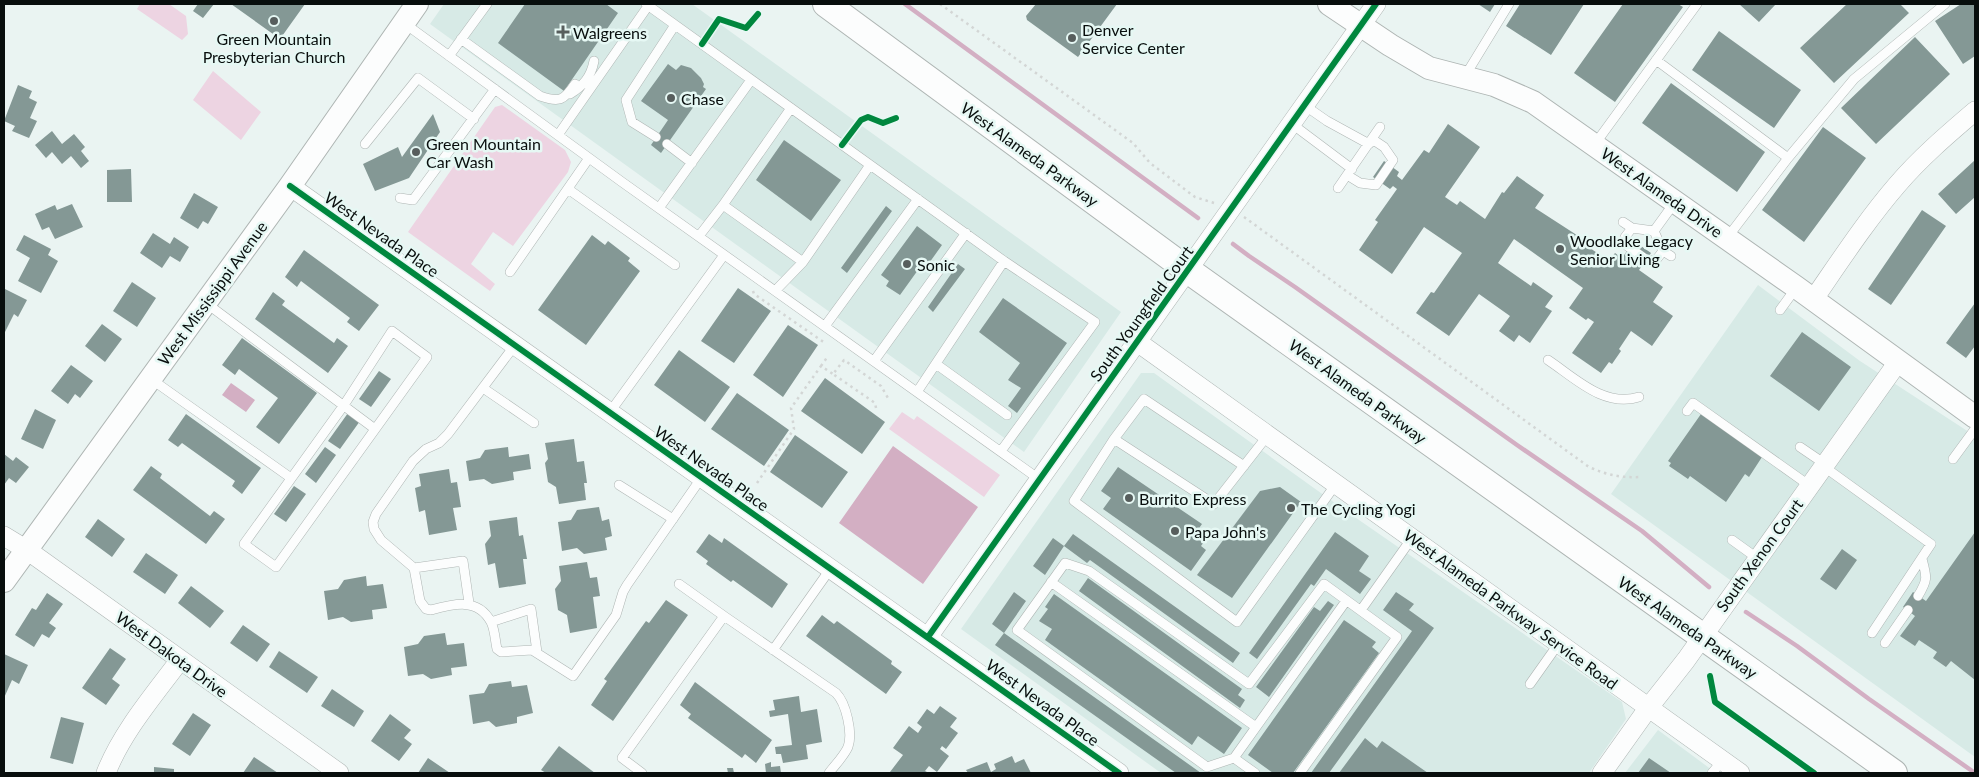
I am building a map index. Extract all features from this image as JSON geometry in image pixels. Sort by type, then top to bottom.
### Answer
[{"type":"main road","name":"West Alameda Parkway","points":[[826,4],[1189,270],[1894,773]]},
{"type":"street","name":"West Mississippi Avenue","points":[[4,581],[290,186],[417,4]]},
{"type":"street","name":"West Alameda Drive","points":[[1329,4],[1360,26],[1429,68],[1494,85],[1533,102],[1805,294],[1975,417]]},
{"type":"street","name":"South Youngfield Court","points":[[928,637],[1376,4]]},
{"type":"street","points":[[1805,294],[1852,242],[1898,184],[1922,159],[1975,111]]},
{"type":"street","name":"West Nevada Place","points":[[290,186],[1119,773]]},
{"type":"street","name":"West Alameda Parkway Service Road","points":[[1136,341],[1649,707],[1717,767],[1740,773]]},
{"type":"street","name":"South Xenon Court","points":[[1602,773],[1649,707],[1686,660],[1898,362]]},
{"type":"street","name":"West Dakota Drive","points":[[4,536],[27,550],[339,773]]},
{"type":"street","points":[[106,773],[123,740],[180,660]]},
{"type":"lane","points":[[449,56],[486,4]]},
{"type":"lane","points":[[1464,78],[1509,4]]},
{"type":"lane","points":[[1595,145],[1697,4]]},
{"type":"lane","points":[[1726,238],[1788,158],[1854,79],[1945,4]]},
{"type":"lane","points":[[558,135],[647,5],[1004,261],[1095,322],[1001,452]]},
{"type":"lane","points":[[404,23],[724,255],[1040,479]]},
{"type":"lane","points":[[656,137],[632,122],[626,100],[675,25]]},
{"type":"lane","points":[[461,40],[540,96],[550,99],[560,100],[582,87],[592,72],[590,64],[608,63]]},
{"type":"lane","points":[[1656,60],[1788,158]]},
{"type":"lane","points":[[365,144],[418,78],[474,118]]},
{"type":"lane","points":[[659,208],[751,80]]},
{"type":"lane","points":[[567,95],[575,84]]},
{"type":"lane","points":[[400,198],[414,200],[495,89]]},
{"type":"lane","points":[[1292,124],[1360,183],[1376,185],[1393,160],[1389,153],[1371,141],[1327,120],[1304,105]]},
{"type":"lane","points":[[698,236],[723,205],[791,108]]},
{"type":"lane","points":[[1338,188],[1380,128]]},
{"type":"lane","points":[[668,144],[692,162]]},
{"type":"lane","points":[[510,272],[589,158]]},
{"type":"lane","points":[[776,291],[803,262],[870,165]]},
{"type":"lane","points":[[568,190],[675,265]]},
{"type":"lane","points":[[825,326],[918,199]]},
{"type":"lane","points":[[1654,231],[1675,202]]},
{"type":"lane","points":[[723,205],[803,262]]},
{"type":"lane","points":[[1623,222],[1632,228],[1654,231]]},
{"type":"lane","points":[[1632,228],[1625,237],[1626,245],[1648,261],[1656,260],[1663,251]]},
{"type":"lane","points":[[1654,231],[1663,251],[1671,256]]},
{"type":"lane","points":[[874,361],[966,233]]},
{"type":"lane","points":[[610,412],[724,255]]},
{"type":"lane","points":[[917,392],[1004,261]]},
{"type":"lane","points":[[1780,310],[1805,294]]},
{"type":"lane","points":[[205,302],[375,429]]},
{"type":"lane","points":[[392,331],[427,357],[375,429],[276,567],[244,544],[344,405],[392,331]]},
{"type":"lane","points":[[515,346],[444,439],[428,447],[414,461],[374,517],[374,529],[378,538],[414,568],[420,601],[426,609],[431,610],[469,604],[481,611],[491,622],[497,649],[501,652],[526,650],[537,652],[573,676],[616,615],[627,585],[702,477]]},
{"type":"lane","points":[[1548,360],[1598,394],[1607,398],[1626,400],[1639,397]]},
{"type":"lane","points":[[936,364],[1007,415]]},
{"type":"lane","points":[[150,378],[291,478]]},
{"type":"lane","points":[[483,388],[534,423]]},
{"type":"lane","points":[[1244,466],[1144,399],[1114,439],[1074,501],[1237,622],[1336,484]]},
{"type":"lane","points":[[1687,411],[1693,403],[1810,486]]},
{"type":"lane","points":[[1953,459],[1975,429]]},
{"type":"lane","points":[[1114,439],[1214,504],[1268,435]]},
{"type":"lane","points":[[1800,447],[1804,452],[1931,544],[1872,633]]},
{"type":"lane","points":[[619,485],[673,519]]},
{"type":"lane","points":[[1361,610],[1412,538]]},
{"type":"lane","points":[[1732,540],[1757,558]]},
{"type":"lane","points":[[1918,596],[1926,583],[1927,574],[1922,559]]},
{"type":"lane","points":[[414,568],[463,561],[469,604]]},
{"type":"lane","points":[[1300,773],[1397,637],[1324,584],[1249,684],[1089,571],[1065,563],[1017,630],[1208,767],[1234,758],[1346,601]]},
{"type":"lane","points":[[773,650],[831,568]]},
{"type":"lane","points":[[1051,582],[1256,727]]},
{"type":"lane","points":[[679,584],[836,694],[843,701],[849,740],[846,750],[830,773]]},
{"type":"lane","points":[[491,622],[531,609],[537,652]]},
{"type":"lane","points":[[1884,643],[1908,610]]},
{"type":"lane","points":[[642,773],[622,758],[724,616]]},
{"type":"lane","points":[[1530,684],[1559,643]]},
{"type":"lane","points":[[1234,758],[1255,773]]},
{"type":"path","points":[[940,4],[1133,143],[1150,162],[1196,197],[1232,209],[1589,466],[1600,472],[1622,478],[1640,477]]},
{"type":"path","points":[[757,483],[794,429],[791,408],[828,356]]},
{"type":"path","points":[[834,374],[844,360],[881,386],[888,398]]},
{"type":"path","points":[[821,366],[875,403],[876,408]]},
{"type":"shaded area","points":[[140,4],[169,4],[186,16],[188,34],[182,40],[137,9]]},
{"type":"shaded area","points":[[444,4],[692,4],[1121,312],[1024,452],[430,24]]},
{"type":"shaded area","points":[[213,71],[261,112],[241,140],[193,100]]},
{"type":"shaded area","points":[[502,105],[565,150],[571,162],[568,172],[513,246],[493,232],[471,264],[495,284],[490,291],[408,232],[495,107]]},
{"type":"shaded area","points":[[1758,285],[1860,361],[1975,436],[1975,757],[1611,494]]},
{"type":"shaded area","points":[[1141,373],[1154,373],[1346,511],[1622,702],[1626,719],[1589,773],[1161,773],[961,629]]},
{"type":"shaded area","points":[[231,383],[255,400],[246,412],[222,395]]},
{"type":"shaded area","points":[[902,412],[914,420],[917,416],[1000,475],[984,497],[889,429]]},
{"type":"shaded area","points":[[893,446],[978,507],[923,584],[839,523]]},
{"type":"shaded area","points":[[1658,730],[1716,773],[1625,773]]},
{"type":"building","name":"Green Mountain Presbyterian Church","points":[[198,4],[214,4],[203,18],[193,11]]},
{"type":"building","name":"Green Mountain Presbyterian Church","points":[[231,4],[305,4],[280,39]]},
{"type":"building","points":[[525,4],[606,4],[618,13],[564,91],[498,43]]},
{"type":"building","name":"Denver Service Center","points":[[1036,4],[1117,4],[1078,57],[1027,20],[1026,16]]},
{"type":"building","points":[[1478,4],[1495,4],[1490,12]]},
{"type":"building","points":[[1520,4],[1584,4],[1551,55],[1506,26]]},
{"type":"building","points":[[1623,4],[1678,4],[1683,7],[1615,102],[1574,73]]},
{"type":"building","points":[[1739,4],[1776,4],[1759,22]]},
{"type":"building","points":[[1847,4],[1900,4],[1909,13],[1834,83],[1800,48]]},
{"type":"building","points":[[1961,4],[1975,4],[1975,56],[1963,64],[1935,21]]},
{"type":"building","points":[[1719,31],[1801,90],[1774,128],[1692,70]]},
{"type":"building","points":[[1915,37],[1950,74],[1876,144],[1841,108]]},
{"type":"building","points":[[668,64],[676,70],[681,65],[691,68],[701,78],[704,84],[703,87],[706,89],[661,153],[651,145],[668,120],[641,101]]},
{"type":"building","points":[[1671,83],[1765,152],[1737,192],[1642,123]]},
{"type":"building","points":[[18,85],[32,91],[29,98],[37,102],[30,118],[37,121],[29,138],[12,131],[15,126],[4,121]]},
{"type":"building","name":"Green Mountain Car Wash","points":[[433,114],[440,132],[409,178],[375,191],[363,164],[398,147],[402,157]]},
{"type":"building","name":"Woodlake Legacy Senior Living","points":[[1448,124],[1480,147],[1445,197],[1457,205],[1460,201],[1485,219],[1502,192],[1504,193],[1517,176],[1544,195],[1535,208],[1586,241],[1584,244],[1609,261],[1615,253],[1622,258],[1634,241],[1651,253],[1639,270],[1663,287],[1653,302],[1673,316],[1652,346],[1631,331],[1612,364],[1609,362],[1601,373],[1572,353],[1594,322],[1588,318],[1586,320],[1569,308],[1583,288],[1514,239],[1498,263],[1531,286],[1533,282],[1553,296],[1545,307],[1552,311],[1530,343],[1519,335],[1514,342],[1499,331],[1510,316],[1479,294],[1449,336],[1416,313],[1431,292],[1434,293],[1462,253],[1424,227],[1392,274],[1359,250],[1378,222],[1375,220],[1397,189],[1393,186],[1390,189],[1373,177],[1384,161],[1399,172],[1397,176],[1402,180],[1424,150],[1429,153]]},
{"type":"building","points":[[1823,127],[1866,158],[1804,242],[1762,210]]},
{"type":"building","points":[[52,131],[62,144],[74,134],[85,147],[81,151],[89,161],[81,168],[71,156],[62,164],[52,152],[46,158],[35,145]]},
{"type":"building","points":[[784,140],[841,180],[811,221],[756,180]]},
{"type":"building","points":[[1975,160],[1975,197],[1956,214],[1938,194]]},
{"type":"building","points":[[131,169],[132,202],[107,202],[107,170]]},
{"type":"building","points":[[194,193],[218,207],[208,224],[203,221],[198,229],[180,218]]},
{"type":"building","points":[[72,204],[83,227],[55,239],[49,227],[42,230],[35,214],[55,205],[57,210]]},
{"type":"building","points":[[886,206],[892,211],[847,273],[841,268]]},
{"type":"building","points":[[1922,210],[1946,226],[1891,305],[1868,289]]},
{"type":"building","points":[[917,226],[942,245],[922,273],[918,270],[900,295],[886,286],[889,281],[881,275]]},
{"type":"building","points":[[153,233],[170,244],[174,237],[189,247],[180,262],[170,256],[162,268],[140,253]]},
{"type":"building","points":[[24,235],[51,249],[48,255],[58,261],[41,293],[18,281],[30,258],[16,250]]},
{"type":"building","points":[[592,235],[605,245],[608,241],[630,258],[628,261],[640,271],[586,345],[538,310]]},
{"type":"building","points":[[304,250],[379,305],[359,331],[347,322],[350,318],[301,281],[297,287],[285,277]]},
{"type":"building","points":[[958,264],[965,269],[933,312],[928,307]]},
{"type":"building","points":[[132,282],[156,298],[137,327],[113,311]]},
{"type":"building","points":[[738,288],[771,311],[734,363],[701,341]]},
{"type":"building","points":[[5,289],[27,300],[18,317],[14,314],[4,334],[4,291]]},
{"type":"building","points":[[273,292],[285,301],[282,305],[334,343],[337,338],[348,346],[328,373],[255,319]]},
{"type":"building","points":[[1003,298],[1067,343],[1017,413],[1008,406],[1021,388],[1008,380],[1020,363],[979,332]]},
{"type":"building","points":[[1975,303],[1975,346],[1966,358],[1946,343]]},
{"type":"building","points":[[102,324],[122,339],[105,362],[85,346]]},
{"type":"building","points":[[788,325],[818,345],[783,397],[753,375]]},
{"type":"building","points":[[1802,332],[1851,367],[1819,411],[1770,376]]},
{"type":"building","points":[[242,338],[317,393],[279,444],[256,427],[278,398],[239,369],[235,375],[222,365]]},
{"type":"building","points":[[679,350],[730,387],[705,422],[654,385]]},
{"type":"building","points":[[71,365],[93,381],[80,398],[75,394],[68,404],[51,391]]},
{"type":"building","points":[[379,371],[391,379],[371,407],[359,399]]},
{"type":"building","points":[[825,378],[885,422],[862,454],[801,411]]},
{"type":"building","points":[[737,393],[789,430],[764,466],[711,429]]},
{"type":"building","points":[[35,409],[56,420],[43,449],[21,439]]},
{"type":"building","points":[[348,413],[360,421],[340,449],[328,441]]},
{"type":"building","points":[[186,414],[261,468],[242,494],[232,486],[235,481],[182,443],[178,447],[168,440]]},
{"type":"building","points":[[1701,414],[1762,457],[1749,477],[1745,474],[1726,502],[1690,476],[1688,479],[1669,466],[1671,463],[1668,461]]},
{"type":"building","points":[[795,435],[848,472],[822,508],[770,472]]},
{"type":"building","points":[[574,439],[577,462],[584,461],[587,483],[584,483],[586,500],[559,504],[556,487],[548,482],[545,463],[548,459],[545,443]]},
{"type":"building","points":[[325,447],[336,455],[316,483],[305,474]]},
{"type":"building","points":[[508,447],[509,457],[529,454],[531,469],[513,472],[514,480],[492,484],[484,479],[469,481],[466,461],[480,458],[485,450]]},
{"type":"building","points":[[4,454],[13,461],[16,457],[29,467],[16,483],[9,478],[4,485]]},
{"type":"building","points":[[151,466],[162,474],[160,478],[210,516],[214,511],[225,519],[206,544],[133,490]]},
{"type":"building","points":[[1118,467],[1202,524],[1197,531],[1206,539],[1201,546],[1206,550],[1191,571],[1103,509],[1111,498],[1101,491]]},
{"type":"building","points":[[449,469],[451,483],[457,482],[461,507],[453,508],[457,530],[429,535],[425,510],[419,512],[415,488],[421,486],[419,474]]},
{"type":"building","points":[[294,486],[306,494],[286,522],[274,514]]},
{"type":"building","points":[[1280,487],[1301,502],[1232,598],[1197,575],[1260,491]]},
{"type":"building","points":[[599,507],[602,521],[609,519],[612,536],[605,538],[607,550],[584,554],[577,548],[562,551],[558,522],[571,520],[577,510]]},
{"type":"building","points":[[517,517],[519,536],[523,535],[527,559],[523,559],[526,584],[499,588],[495,563],[488,565],[485,544],[491,536],[489,521]]},
{"type":"building","points":[[98,519],[125,539],[112,557],[85,537]]},
{"type":"building","points":[[1335,532],[1369,556],[1359,571],[1371,579],[1360,594],[1326,569],[1314,586],[1311,584],[1257,659],[1249,653]]},
{"type":"building","points":[[1975,532],[1975,680],[1951,661],[1946,667],[1933,658],[1937,652],[1919,640],[1915,646],[1900,636],[1915,616],[1903,607],[1913,592],[1926,601]]},
{"type":"building","points":[[709,534],[722,543],[724,538],[788,584],[772,608],[733,580],[731,582],[706,564],[708,561],[696,552]]},
{"type":"building","points":[[1073,534],[1240,653],[1233,663],[1090,560],[1087,563],[1064,546]]},
{"type":"building","points":[[1053,538],[1064,546],[1045,575],[1033,566]]},
{"type":"building","points":[[1842,549],[1857,560],[1836,590],[1820,579]]},
{"type":"building","points":[[146,553],[178,575],[165,594],[133,572]]},
{"type":"building","points":[[587,562],[590,578],[597,577],[600,596],[593,597],[597,628],[570,633],[567,615],[558,610],[555,589],[561,581],[559,566]]},
{"type":"building","points":[[366,576],[367,586],[383,584],[387,608],[372,610],[373,619],[351,622],[343,617],[328,620],[324,591],[338,589],[344,580]]},
{"type":"building","points":[[1088,578],[1242,689],[1238,695],[1245,700],[1240,708],[1079,591]]},
{"type":"building","points":[[191,586],[224,611],[210,628],[178,603]]},
{"type":"building","points":[[1014,592],[1026,601],[1004,633],[992,624]]},
{"type":"building","points":[[1396,592],[1414,604],[1409,610],[1434,628],[1329,773],[1311,773],[1412,631],[1383,610]]},
{"type":"building","points":[[47,593],[63,604],[49,623],[56,628],[49,638],[42,634],[34,647],[15,635],[32,608],[36,610]]},
{"type":"building","points":[[1054,594],[1242,728],[1224,754],[1198,736],[1192,745],[1045,640],[1052,629],[1039,621],[1048,609],[1045,607]]},
{"type":"building","points":[[666,600],[688,615],[613,721],[591,705],[607,681],[604,679],[646,621],[649,623]]},
{"type":"building","points":[[1328,601],[1334,605],[1269,697],[1256,687],[1314,607],[1320,611]]},
{"type":"building","points":[[822,615],[834,624],[837,621],[892,661],[891,664],[902,672],[886,694],[806,636]]},
{"type":"building","points":[[1344,620],[1376,642],[1372,647],[1379,653],[1293,773],[1273,773],[1248,755]]},
{"type":"building","points":[[243,625],[270,644],[257,662],[230,643]]},
{"type":"building","points":[[445,633],[447,645],[464,643],[467,666],[451,668],[452,675],[431,679],[423,674],[408,676],[404,647],[418,644],[424,636]]},
{"type":"building","points":[[1004,633],[1201,773],[1176,773],[995,645]]},
{"type":"building","points":[[110,648],[126,659],[112,679],[120,685],[106,705],[82,688]]},
{"type":"building","points":[[279,651],[318,677],[307,693],[269,667]]},
{"type":"building","points":[[4,654],[28,665],[19,684],[12,680],[4,698]]},
{"type":"building","points":[[511,681],[512,687],[527,685],[533,713],[517,717],[517,723],[496,727],[489,721],[473,724],[469,695],[484,693],[489,684]]},
{"type":"building","points":[[695,682],[772,740],[756,763],[745,754],[742,758],[688,718],[691,714],[680,705]]},
{"type":"building","points":[[332,689],[364,711],[354,727],[321,706]]},
{"type":"building","points":[[799,696],[801,712],[817,709],[822,742],[806,745],[808,759],[783,763],[781,754],[776,754],[775,747],[792,745],[788,714],[770,717],[769,711],[775,710],[773,700]]},
{"type":"building","points":[[940,706],[957,718],[950,727],[958,733],[946,749],[942,746],[940,749],[949,756],[937,772],[929,766],[925,771],[929,773],[890,772],[903,755],[893,748],[909,726],[918,733],[922,727],[917,723],[927,709],[934,714]]},
{"type":"building","points":[[193,713],[211,725],[190,756],[172,744]]},
{"type":"building","points":[[390,714],[411,730],[404,738],[412,744],[399,761],[371,741]]},
{"type":"building","points":[[61,717],[84,723],[73,764],[50,758]]},
{"type":"building","points":[[1365,738],[1377,748],[1382,741],[1428,773],[1339,773]]},
{"type":"building","points":[[559,746],[595,773],[546,773],[541,770]]},
{"type":"building","points":[[1012,756],[1015,763],[1024,759],[1031,773],[968,773],[966,770],[987,762],[991,772],[996,769],[994,764]]},
{"type":"building","points":[[254,757],[278,773],[243,773]]},
{"type":"building","points":[[428,758],[450,773],[418,773]]},
{"type":"building","points":[[1649,758],[1671,773],[1638,773]]},
{"type":"building","points":[[771,762],[771,767],[780,766],[781,773],[766,773],[765,764]]},
{"type":"building","points":[[154,767],[174,769],[174,773],[154,773]]},
{"type":"building","points":[[727,768],[733,768],[734,773],[728,773]]},
{"type":"waterway","points":[[905,4],[1198,218]]},
{"type":"waterway","points":[[1233,244],[1642,531],[1709,587]]},
{"type":"waterway","points":[[1746,612],[1797,646],[1975,773]]},
{"type":"cycle path","points":[[928,637],[1376,4]]},
{"type":"cycle path","points":[[702,44],[719,19],[746,28],[758,14]]},
{"type":"cycle path","points":[[842,145],[861,120],[868,117],[883,123],[896,118]]},
{"type":"cycle path","points":[[290,186],[1119,773]]},
{"type":"cycle path","points":[[1710,676],[1715,702],[1814,773]]},
{"type":"place","name":"Green Mountain Presbyterian Church","points":[[274,21]]},
{"type":"place","name":"Walgreens","points":[[563,32]]},
{"type":"place","name":"Denver Service Center","points":[[1072,38]]},
{"type":"place","name":"Chase","points":[[671,98]]},
{"type":"place","name":"Green Mountain Car Wash","points":[[416,152]]},
{"type":"place","name":"Woodlake Legacy Senior Living","points":[[1560,249]]},
{"type":"place","name":"Sonic","points":[[907,264]]},
{"type":"place","name":"Burrito Express","points":[[1129,498]]},
{"type":"place","name":"The Cycling Yogi","points":[[1291,508]]},
{"type":"place","name":"Papa John's","points":[[1175,531]]}]
